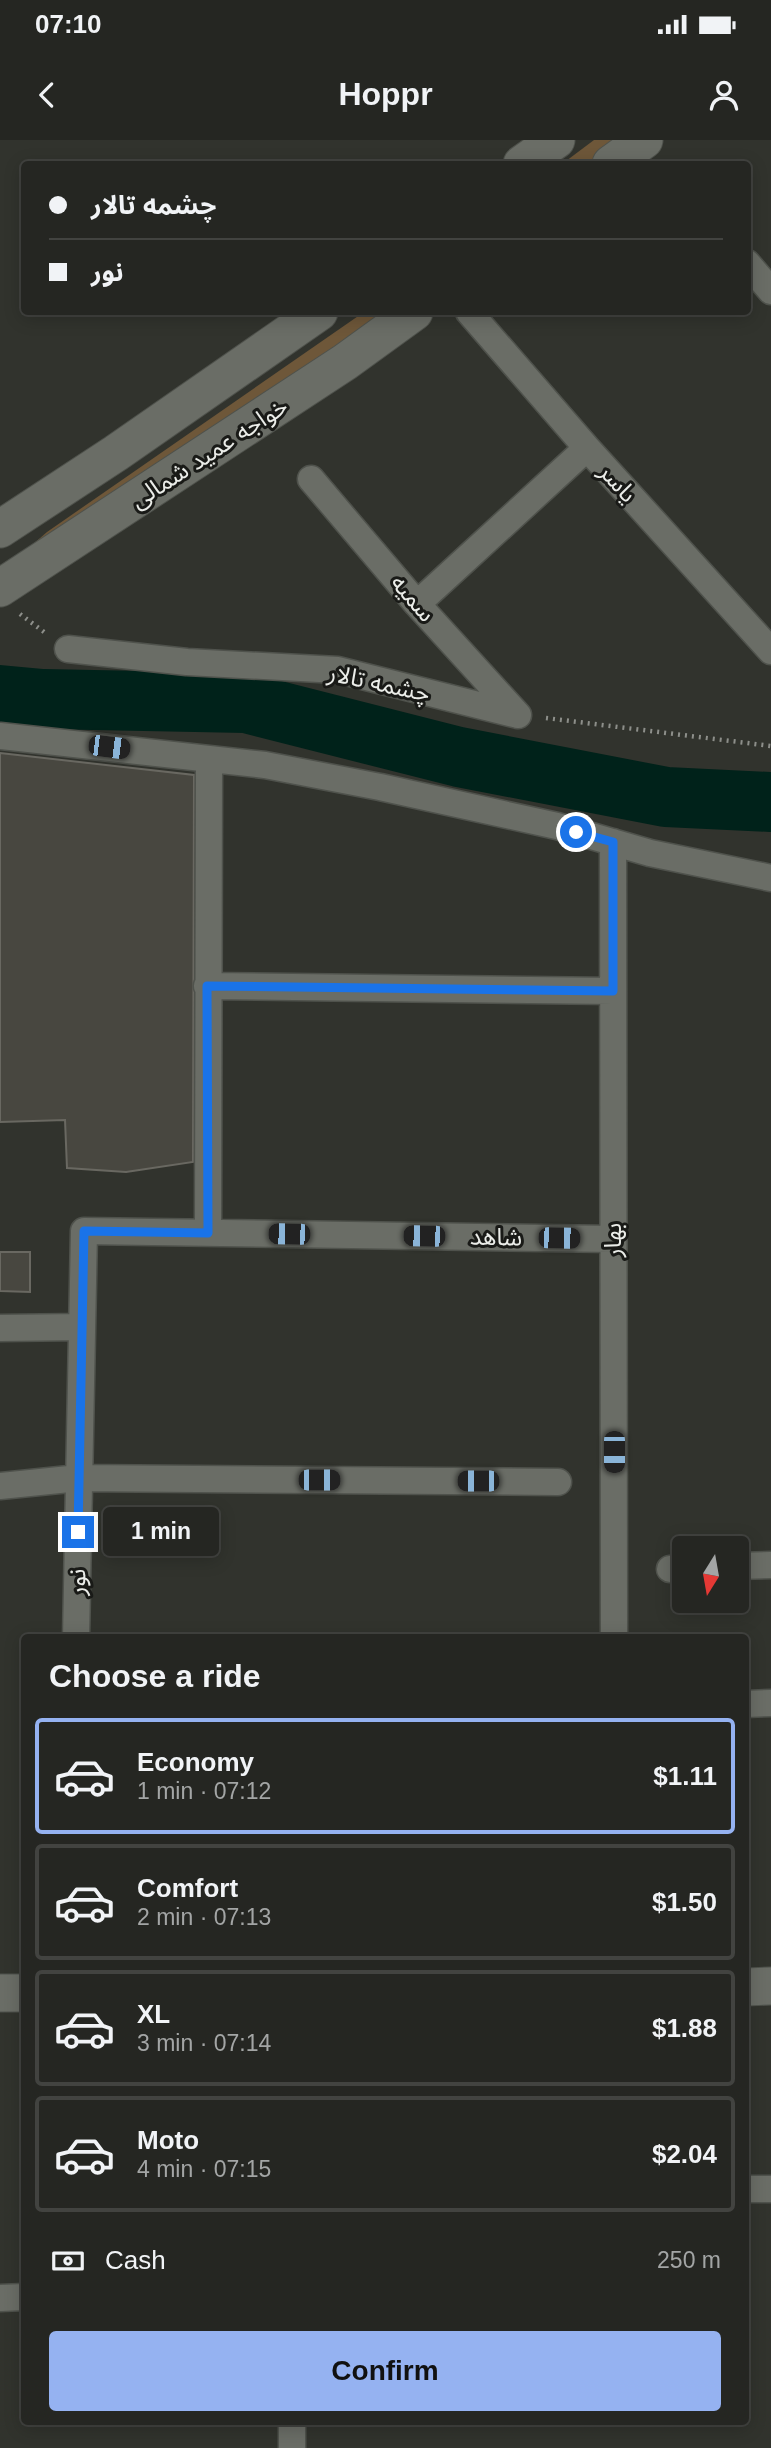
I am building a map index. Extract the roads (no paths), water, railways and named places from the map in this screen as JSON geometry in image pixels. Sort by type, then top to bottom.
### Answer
[{"type":"main road","points":[[526,161],[556,140]]},
{"type":"main road","points":[[615,161],[644,140]]},
{"type":"main road","name":"خواجه عمید شمالی","points":[[0,529],[116,453],[315,315]]},
{"type":"main road","name":"خواجه عمید شمالی","points":[[6,598],[410,315]]},
{"type":"main road","points":[[749,1987],[771,1986]]},
{"type":"main road","points":[[0,1993],[21,1993]]},
{"type":"street","points":[[751,268],[771,291]]},
{"type":"street","name":"یاسر","points":[[472,315],[587,448],[771,650]]},
{"type":"street","points":[[417,604],[587,448]]},
{"type":"street","name":"سمیه","points":[[311,479],[417,604],[518,715]]},
{"type":"street","name":"چشمه تالار","points":[[68,649],[187,662],[338,670],[518,715]]},
{"type":"street","points":[[0,736],[265,765],[557,826],[650,853],[771,878]]},
{"type":"street","points":[[208,1233],[209,759]]},
{"type":"street","name":"بهار","points":[[613,842],[614,1634]]},
{"type":"street","points":[[207,986],[613,991]]},
{"type":"street","name":"شاهد","points":[[84,1231],[613,1239]]},
{"type":"street","name":"نور","points":[[76,1634],[84,1231]]},
{"type":"street","points":[[0,1328],[82,1327]]},
{"type":"street","points":[[0,1486],[79,1478],[558,1482]]},
{"type":"street","points":[[749,1566],[771,1565]]},
{"type":"street","points":[[749,1704],[771,1703]]},
{"type":"street","points":[[749,2189],[771,2189]]},
{"type":"street","points":[[0,2298],[21,2297]]},
{"type":"street","points":[[292,2425],[292,2448]]},
{"type":"waterway","points":[[0,695],[43,699],[246,703],[459,757],[666,797],[771,802]]}]
